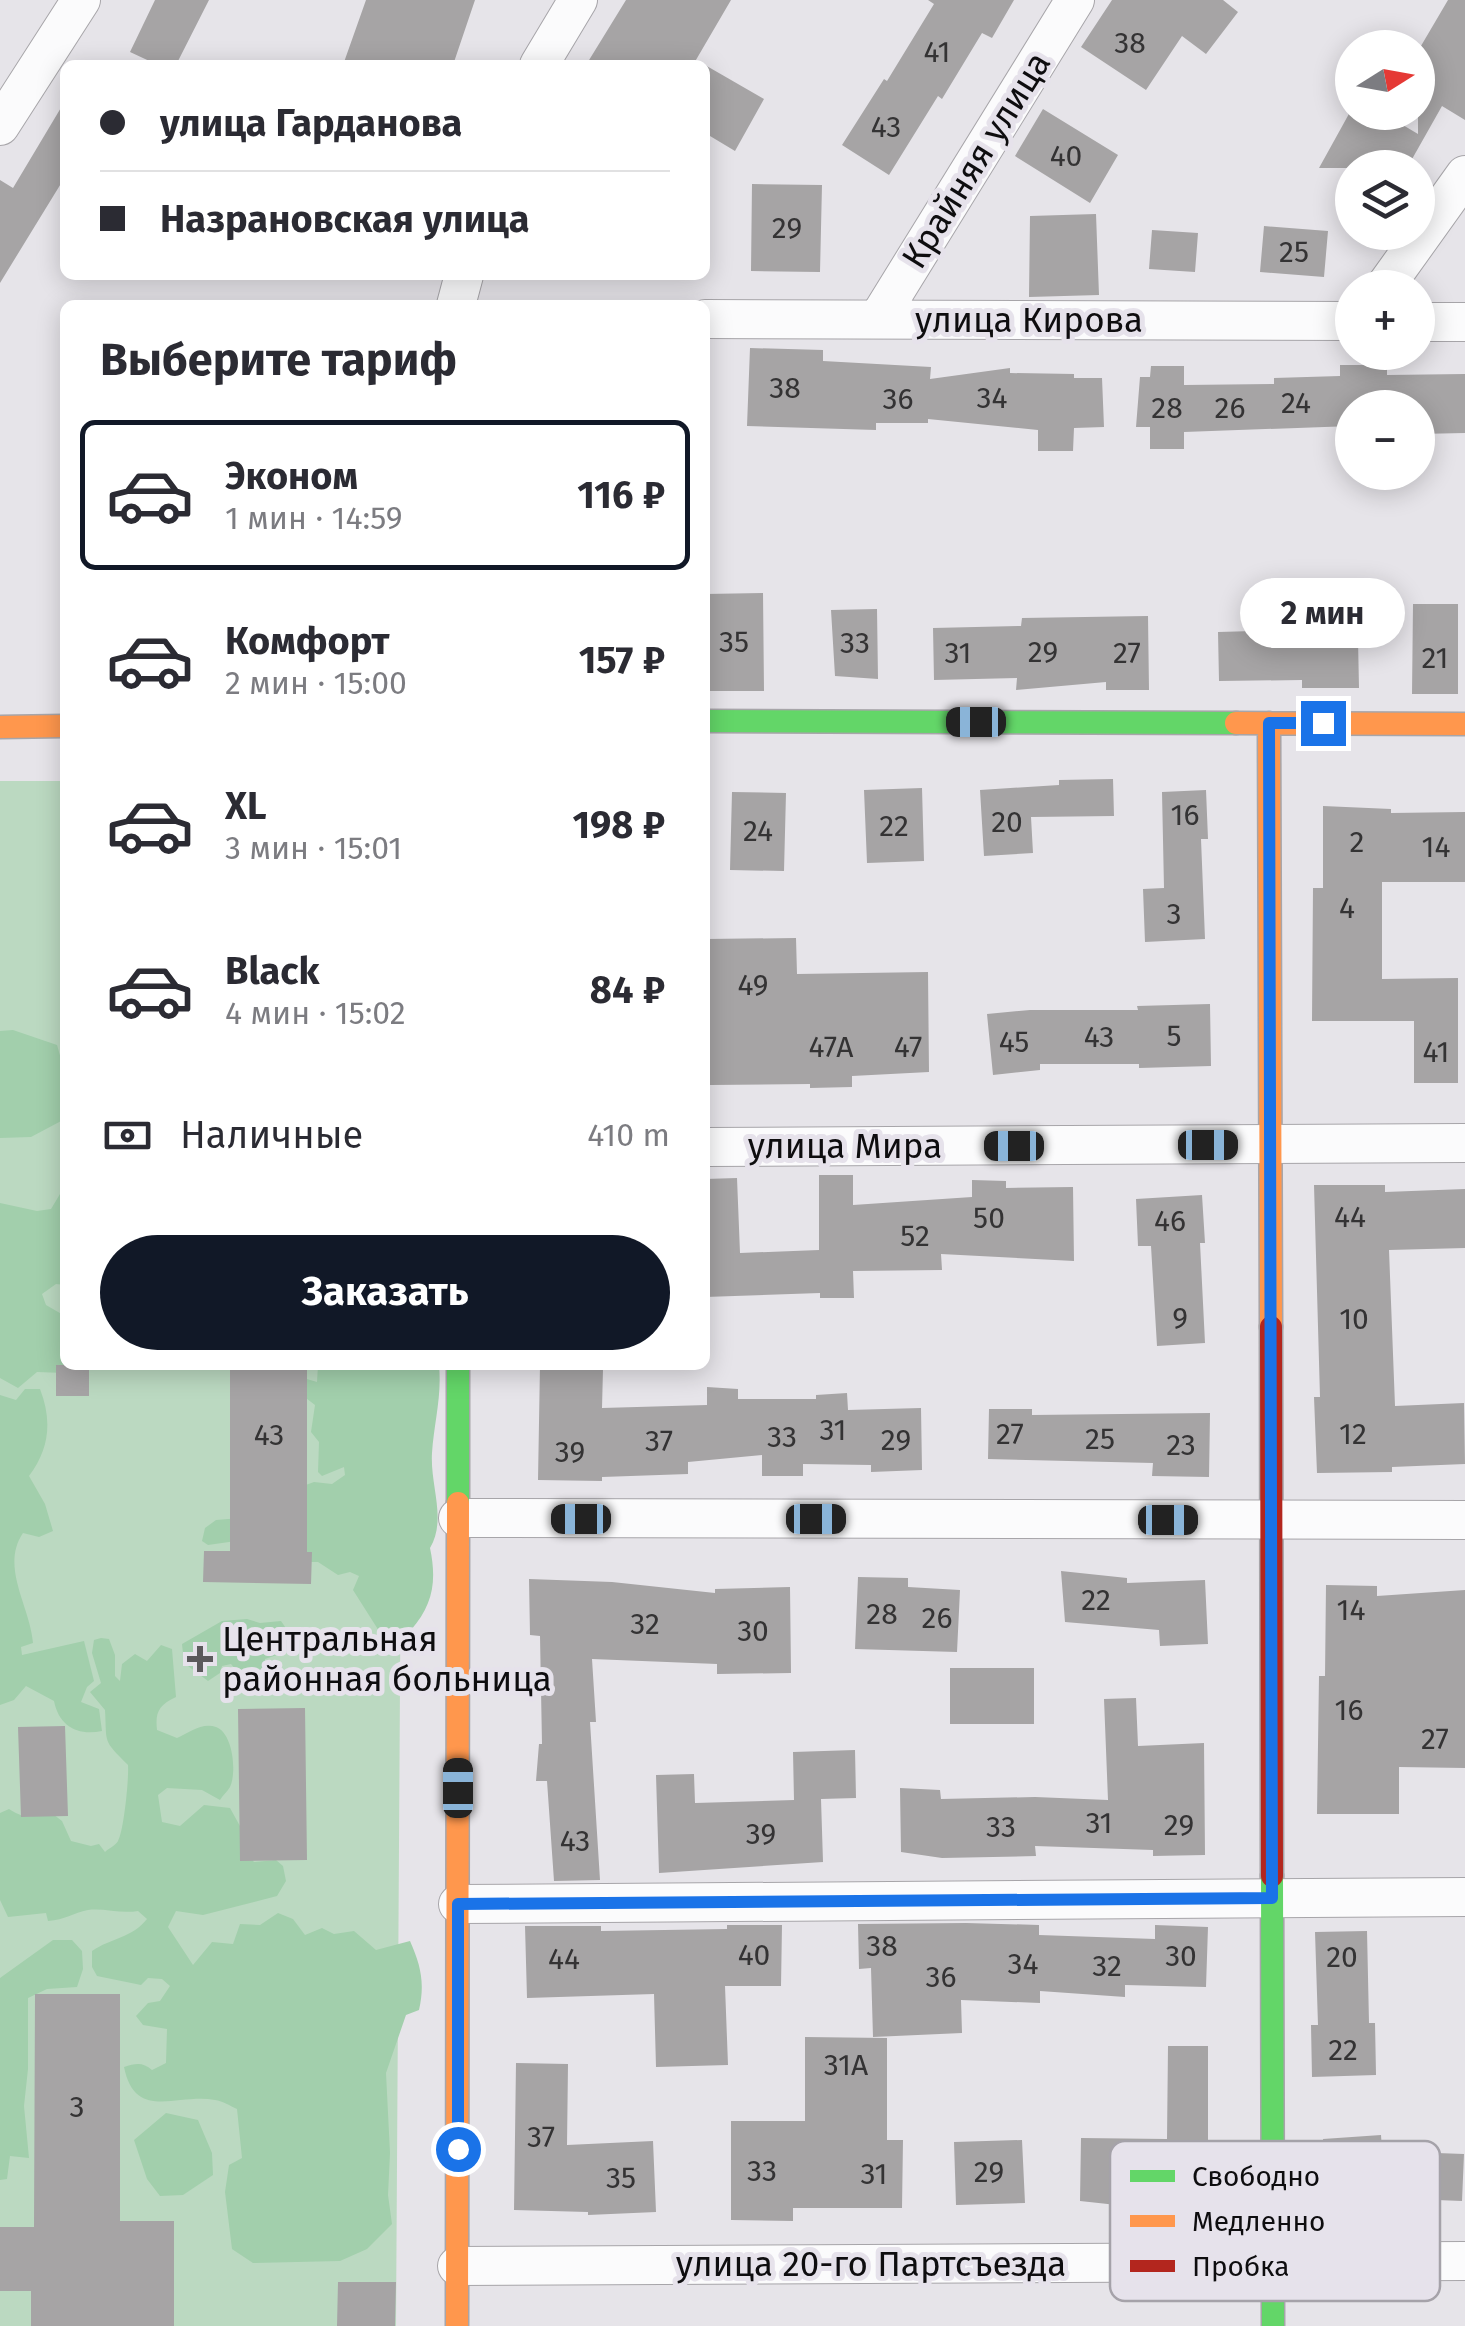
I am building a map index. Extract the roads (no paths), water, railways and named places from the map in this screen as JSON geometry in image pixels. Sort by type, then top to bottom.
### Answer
[{"type":"street","points":[[0,126],[81,0]]},
{"type":"street","points":[[542,60],[578,0]]},
{"type":"street","name":"Крайняя улица","points":[[878,319],[1074,0]]},
{"type":"street","points":[[1397,270],[1465,176]]},
{"type":"street","name":"улица Кирова","points":[[710,319],[1335,322]]},
{"type":"street","points":[[1435,322],[1465,322]]},
{"type":"street","points":[[710,721],[1465,724]]},
{"type":"street","points":[[1269,723],[1273,2141]]},
{"type":"street","points":[[0,726],[60,726]]},
{"type":"street","name":"улица Мира","points":[[710,1147],[1465,1143]]},
{"type":"street","points":[[457,2326],[458,1370]]},
{"type":"street","points":[[458,1518],[1465,1520]]},
{"type":"street","points":[[458,1904],[1465,1897]]},
{"type":"street","name":"улица 20-го Партсъезда","points":[[1440,2261],[1465,2261]]},
{"type":"street","name":"улица 20-го Партсъезда","points":[[457,2266],[1110,2263]]},
{"type":"street","points":[[1274,2301],[1274,2326]]},
{"type":"place","name":"Центральная районная больница","points":[[200,1659]]}]
